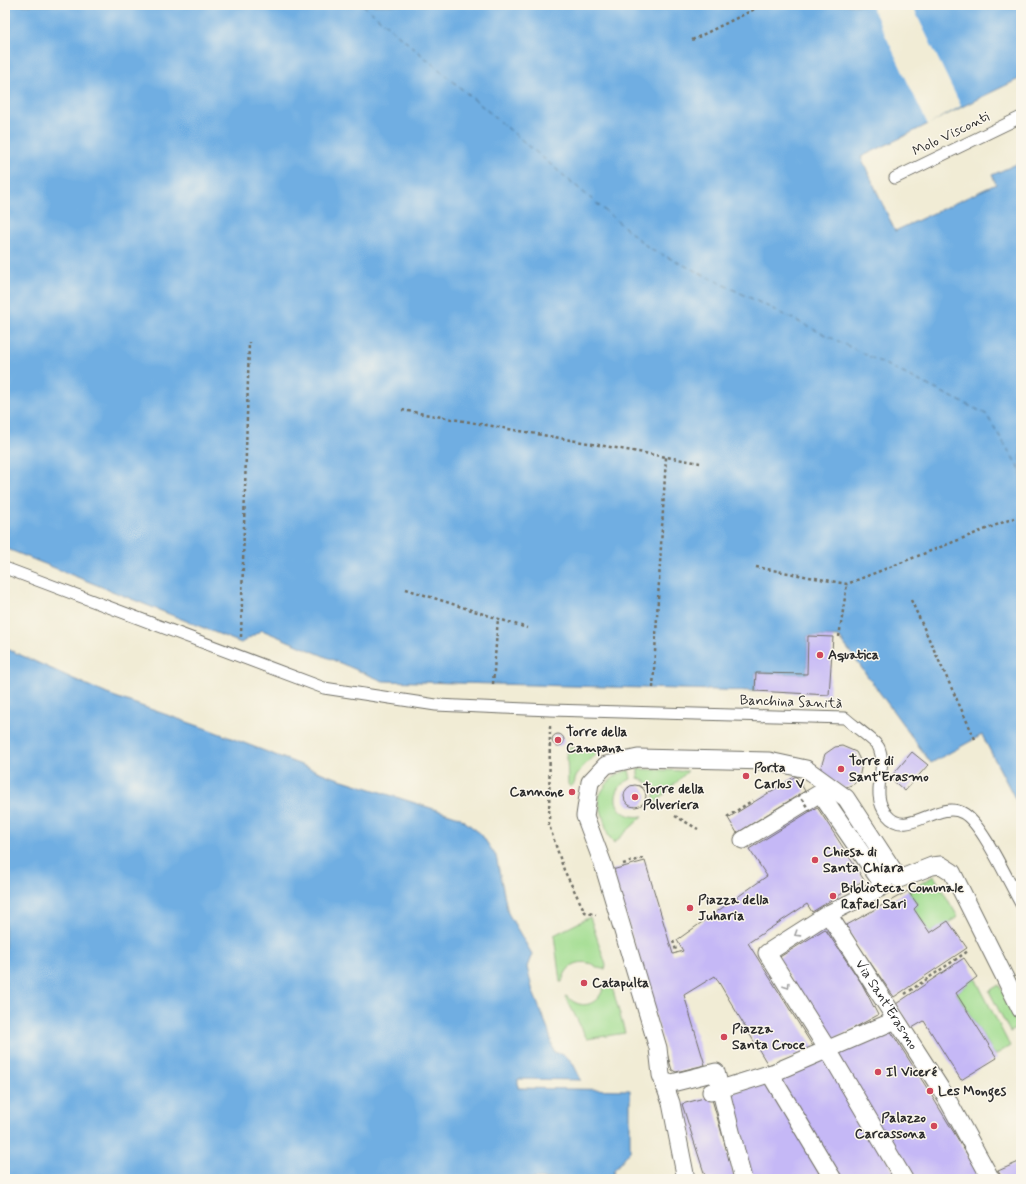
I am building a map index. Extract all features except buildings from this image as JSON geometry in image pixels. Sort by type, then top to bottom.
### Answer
[{"type":"street","points":[[686,1179],[671,1103],[664,1085],[658,1048],[603,864],[586,816],[590,782],[606,765],[638,758],[769,761],[806,769],[846,798],[891,882]]},
{"type":"street","points":[[743,840],[820,793],[891,882]]},
{"type":"street","points":[[904,1179],[828,1050],[767,953],[828,914],[891,882],[932,866],[941,865],[952,872],[1021,1010]]},
{"type":"street","name":"Via Sant'Erasmo","points":[[828,914],[946,1097],[991,1179]]},
{"type":"street","points":[[715,1091],[772,1073],[828,1050],[892,1013]]},
{"type":"street","points":[[664,1085],[716,1072],[715,1091],[743,1179]]},
{"type":"street","points":[[772,1073],[833,1179]]},
{"type":"lane","name":"Molo Visconti","points":[[895,178],[1021,117]]},
{"type":"lane","name":"Banchina Sanità","points":[[5,568],[324,688],[436,705],[550,710],[845,718],[879,747],[882,761],[878,787],[886,815],[895,822],[911,823],[944,809],[963,812],[977,825],[1021,904]]},
{"type":"path","points":[[692,40],[763,5]]},
{"type":"path","points":[[247,659],[241,643],[249,342]]},
{"type":"path","points":[[402,410],[700,463]]},
{"type":"path","points":[[653,688],[666,457]]},
{"type":"path","points":[[756,567],[847,584],[1014,518]]},
{"type":"path","points":[[839,637],[847,584]]},
{"type":"path","points":[[406,589],[527,628]]},
{"type":"path","points":[[911,600],[975,739]]},
{"type":"path","points":[[492,684],[498,618]]},
{"type":"path","points":[[550,710],[549,825],[564,870],[585,912]]},
{"type":"path","points":[[798,794],[810,811]]},
{"type":"path","points":[[726,817],[753,800]]},
{"type":"path","points":[[675,816],[698,829]]},
{"type":"path","points":[[618,865],[644,858]]},
{"type":"path","points":[[673,941],[677,953]]},
{"type":"path","points":[[892,1013],[970,949]]},
{"type":"green space","points":[[569,748],[596,748],[597,754],[582,767],[575,779],[574,784],[570,787],[568,784],[567,754]]},
{"type":"green space","points":[[638,769],[688,771],[652,806],[654,801],[654,792],[647,782],[638,778]]},
{"type":"green space","points":[[629,770],[631,779],[623,784],[618,790],[616,797],[617,804],[626,814],[643,816],[614,843],[608,835],[598,799],[603,789],[614,777]]},
{"type":"green space","points":[[934,876],[958,917],[930,933],[914,909],[918,905],[908,891]]},
{"type":"green space","points":[[590,917],[606,965],[605,969],[600,969],[593,964],[583,962],[574,964],[568,969],[562,982],[560,982],[554,935]]},
{"type":"green space","points":[[975,978],[1010,1046],[995,1055],[956,993]]},
{"type":"green space","points":[[611,983],[625,1033],[587,1039],[565,996],[576,1003],[586,1005],[598,998],[604,985]]},
{"type":"green space","points":[[999,985],[1021,1026],[1010,1032],[989,991]]},
{"type":"water","points":[[5,5],[1021,5],[1021,78],[861,157],[895,231],[996,184],[992,175],[1021,162],[1021,810],[982,735],[931,763],[839,637],[808,636],[807,674],[756,673],[755,691],[383,681],[262,630],[241,643],[5,548]]},
{"type":"water","points":[[5,648],[107,694],[210,730],[330,776],[459,817],[481,834],[496,856],[508,913],[532,954],[527,967],[533,992],[548,1029],[554,1052],[568,1058],[574,1065],[581,1080],[518,1079],[518,1088],[630,1090],[630,1151],[614,1170],[612,1179],[5,1179]]},
{"type":"pier","points":[[871,5],[912,5],[961,106],[928,125]]},
{"type":"ferry route","points":[[363,5],[649,248],[986,414],[1021,471]]},
{"type":"place","name":"Aquatica","points":[[820,655]]},
{"type":"place","name":"Torre della Campana","points":[[558,740]]},
{"type":"place","name":"Torre di Sant'Erasmo","points":[[841,769]]},
{"type":"place","name":"Porta Carlos V","points":[[746,776]]},
{"type":"place","name":"Cannone","points":[[572,792]]},
{"type":"place","name":"Torre della Polveriera","points":[[635,797]]},
{"type":"place","name":"Chiesa di Santa Chiara","points":[[815,860]]},
{"type":"place","name":"Biblioteca Comunale Rafael Sari","points":[[833,896]]},
{"type":"place","name":"Piazza della Juharia","points":[[690,908]]},
{"type":"place","name":"Catapulta","points":[[584,983]]},
{"type":"place","name":"Piazza Santa Croce","points":[[724,1037]]},
{"type":"place","name":"Il Viceré","points":[[878,1072]]},
{"type":"place","name":"Les Monges","points":[[930,1091]]},
{"type":"place","name":"Palazzo Carcassona","points":[[934,1126]]}]
